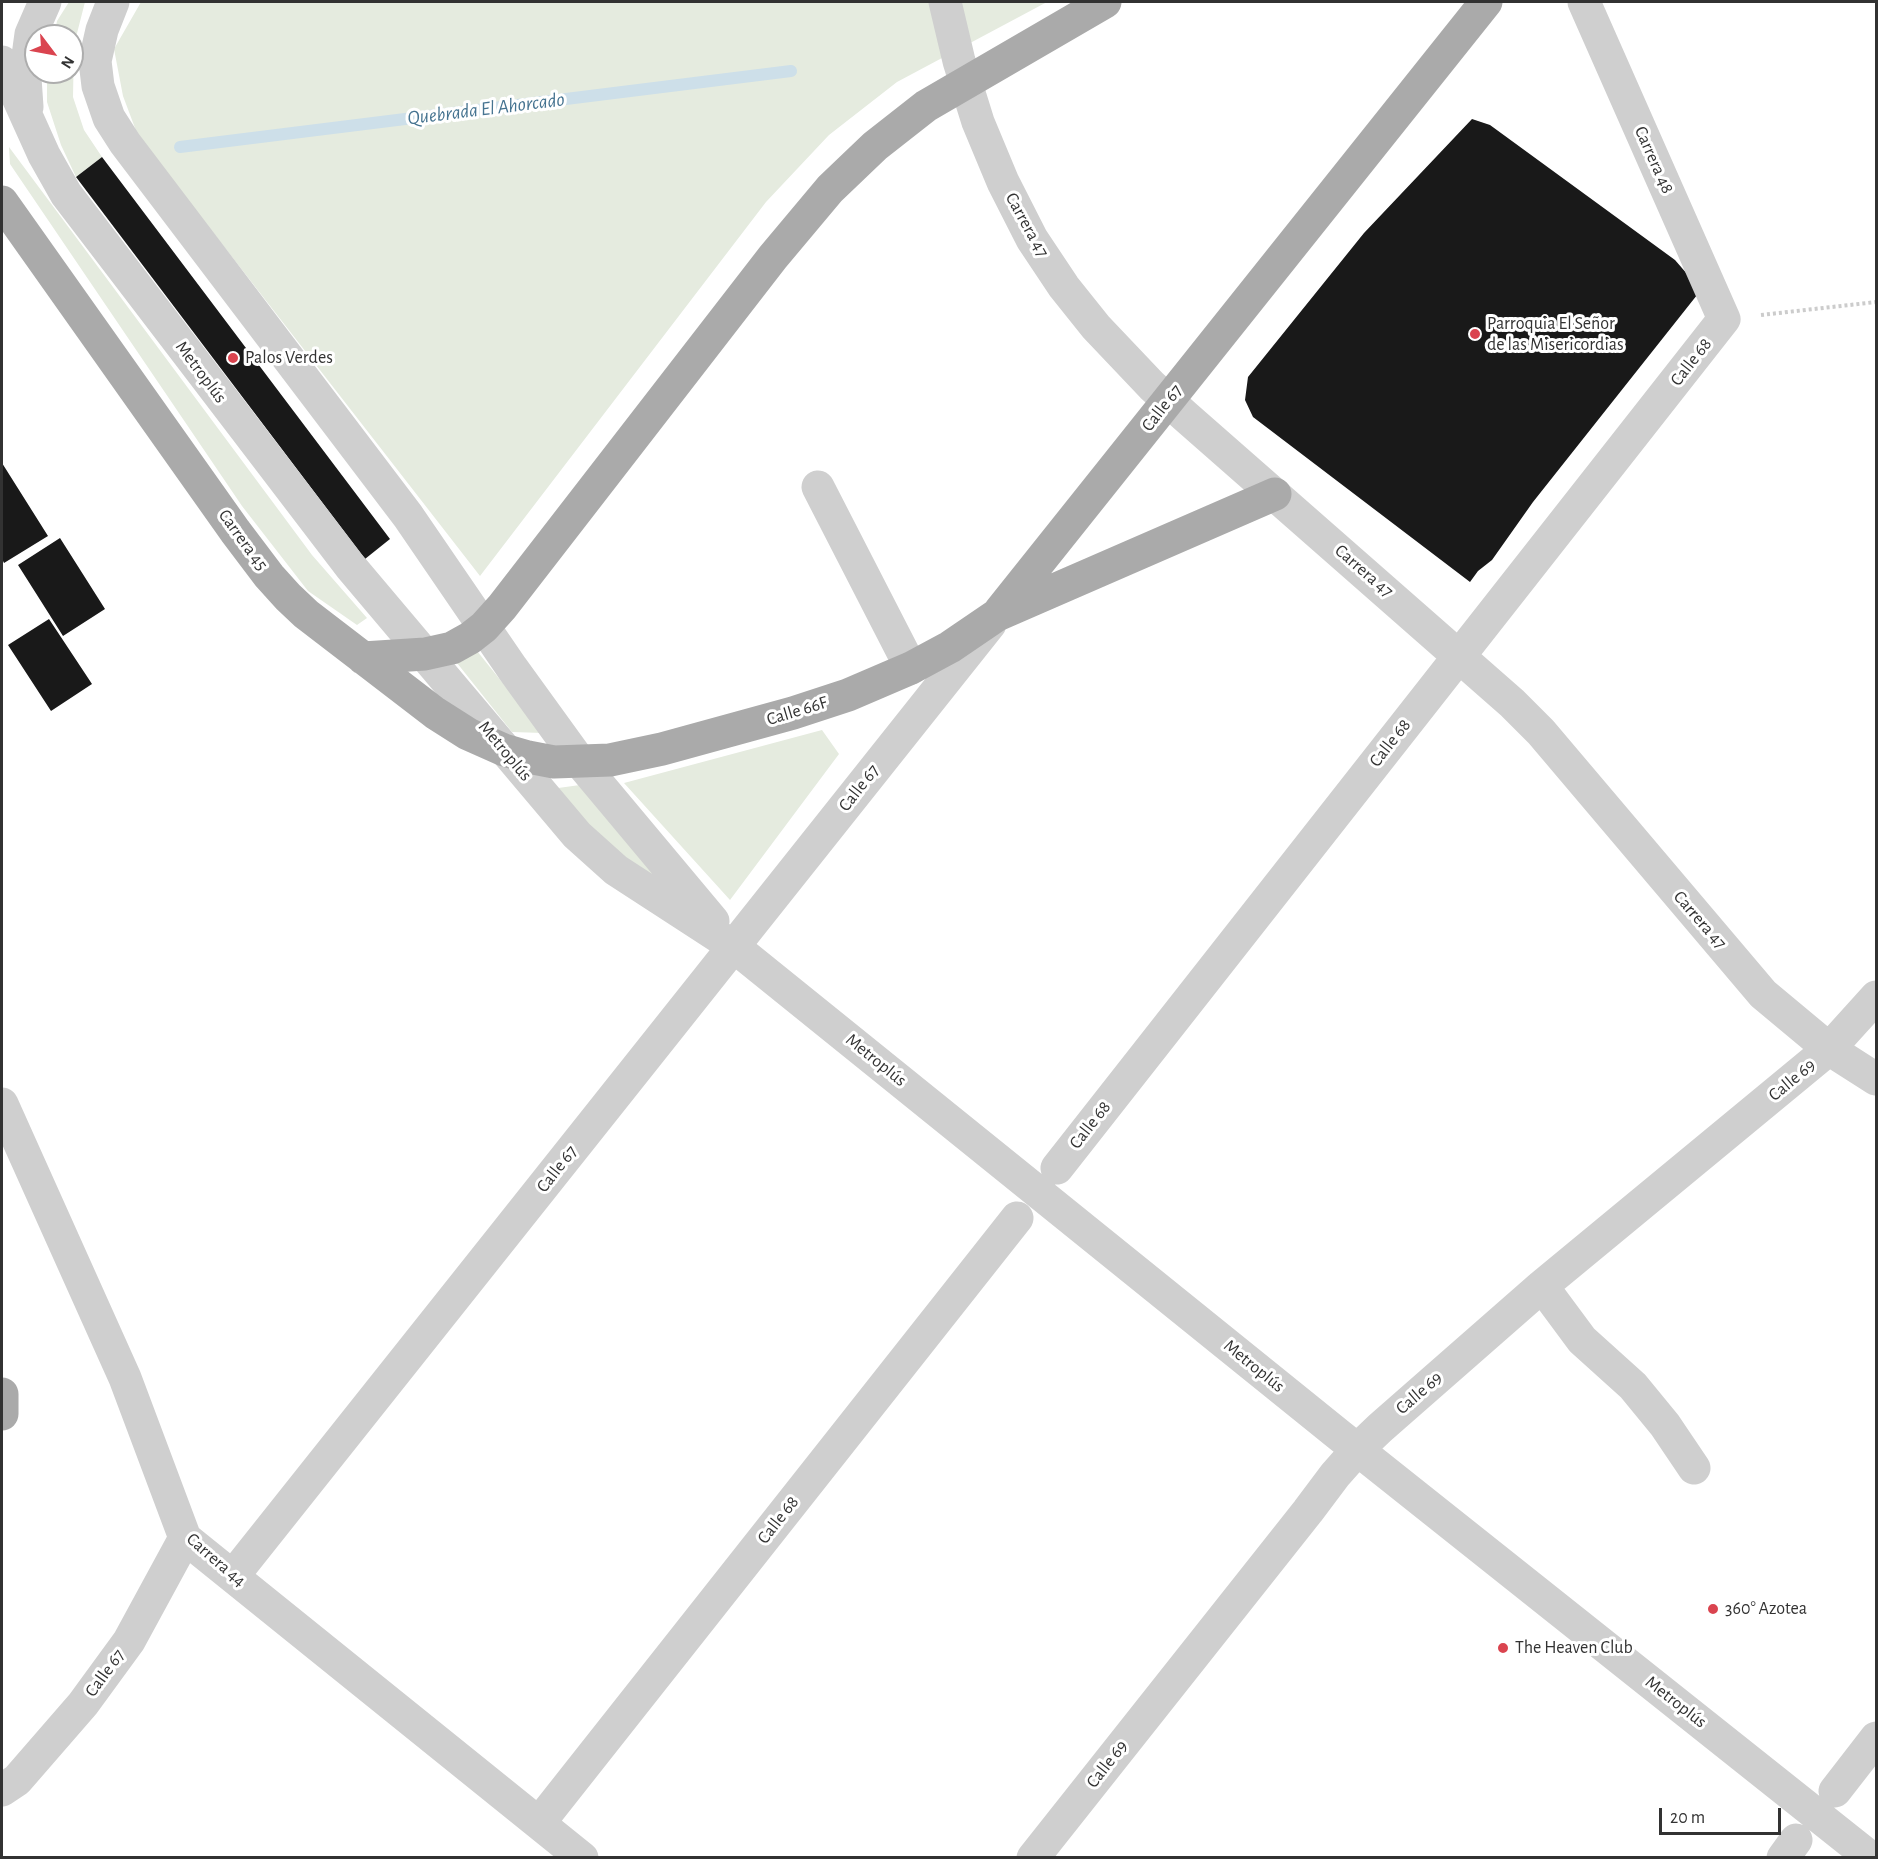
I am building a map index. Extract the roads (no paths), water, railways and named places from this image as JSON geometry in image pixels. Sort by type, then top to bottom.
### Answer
[{"type":"main road","points":[[363,658],[425,654],[452,648],[484,627],[502,607],[773,257],[830,189],[875,146],[926,106],[1105,2]]},
{"type":"main road","name":"Calle 67","points":[[997,615],[1486,2]]},
{"type":"main road","name":"Carrera 45","points":[[2,202],[269,576],[306,614],[435,713],[468,734],[504,750],[554,762],[580,762]]},
{"type":"main road","points":[[997,615],[1275,494]]},
{"type":"main road","name":"Calle 66F","points":[[580,762],[610,760],[662,749],[793,713],[848,695],[911,668],[997,615]]},
{"type":"main road","points":[[2,1394],[2,1414]]},
{"type":"street","name":"Metroplús","points":[[29,123],[25,78],[31,34],[45,2]]},
{"type":"street","points":[[113,2],[102,30],[96,61],[98,86],[109,118],[125,143],[408,516],[580,762],[733,946]]},
{"type":"street","name":"Carrera 47","points":[[945,2],[959,61],[978,122],[1003,182],[1032,239],[1064,287],[1096,327],[1168,401],[1512,703],[1541,732],[1763,994],[1829,1049],[1876,1079]]},
{"type":"street","name":"Carrera 48","points":[[1584,2],[1724,319]]},
{"type":"street","name":"Metroplús","points":[[2,62],[29,123],[66,194],[350,566],[577,836],[616,870],[733,946],[1358,1449],[1871,1857]]},
{"type":"street","name":"Calle 68","points":[[1057,1168],[1724,319]]},
{"type":"street","points":[[818,487],[911,668]]},
{"type":"street","name":"Calle 67","points":[[233,1576],[997,615]]},
{"type":"street","name":"Calle 69","points":[[1033,1857],[1335,1474],[1358,1449],[1542,1286],[1829,1049],[1876,997]]},
{"type":"street","name":"Carrera 44","points":[[2,1104],[125,1378],[185,1538],[582,1857]]},
{"type":"street","name":"Calle 68","points":[[539,1823],[1017,1218]]},
{"type":"street","points":[[1542,1286],[1582,1340],[1633,1386],[1665,1425],[1694,1468]]},
{"type":"street","name":"Calle 67","points":[[2,1790],[17,1780],[90,1695],[129,1641],[185,1538]]},
{"type":"street","points":[[1835,1791],[1876,1738]]},
{"type":"waterway","name":"Quebrada El Ahorcado","points":[[180,147],[791,71]]},
{"type":"place","name":"Parroquia El Señor de las Misericordias","points":[[1475,334]]},
{"type":"place","name":"Palos Verdes","points":[[233,358]]},
{"type":"place","name":"360° Azotea","points":[[1713,1609]]},
{"type":"place","name":"The Heaven Club","points":[[1503,1648]]}]
